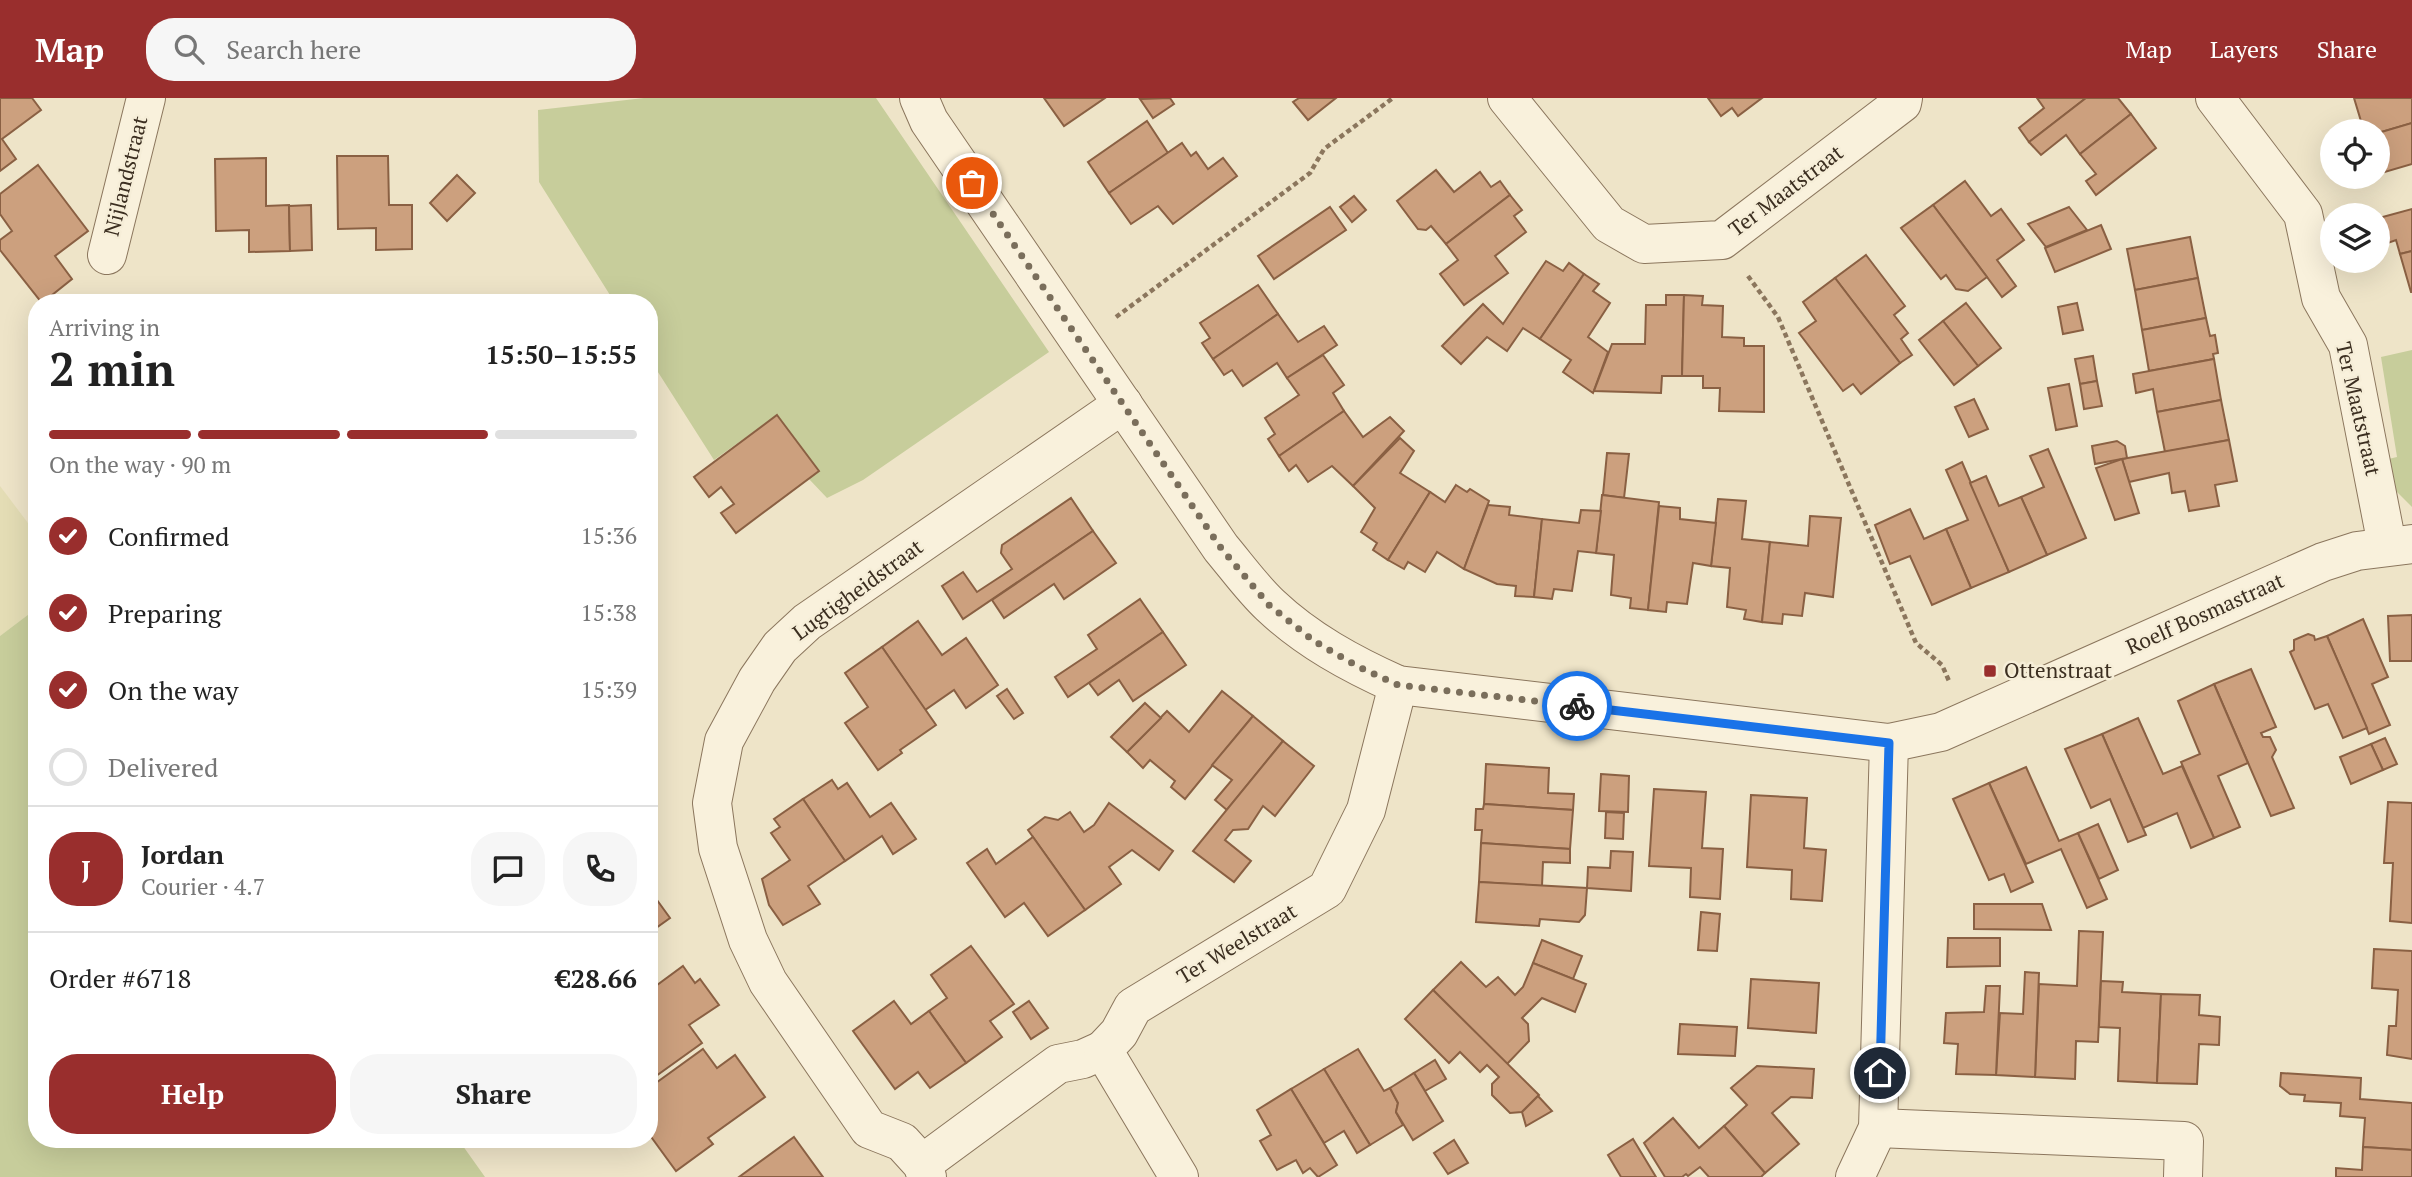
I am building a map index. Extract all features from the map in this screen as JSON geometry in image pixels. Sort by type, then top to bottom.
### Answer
[{"type":"street","name":"Nijlandstraat","points":[[107,255],[146,98]]},
{"type":"street","name":"Roelf Bosmastraat","points":[[919,98],[929,121],[1221,548],[1269,605],[1314,641],[1357,666],[1398,685],[1889,743],[1941,732],[2323,562],[2357,551],[2400,545]]},
{"type":"street","name":"Ter Maatstraat","points":[[1507,98],[1609,224],[1622,234],[1644,244],[1722,240],[1902,103],[1903,98]]},
{"type":"street","name":"Ter Maatstraat","points":[[2214,98],[2303,215],[2321,298],[2348,345],[2400,545]]},
{"type":"street","name":"Lugtigheidstraat","points":[[1103,1050],[1083,1059],[1058,1064],[925,1171],[902,1142],[869,1129],[768,982],[748,940],[718,848],[712,803],[724,741],[757,680],[780,647],[807,622],[1124,404]]},
{"type":"street","name":"Ter Weelstraat","points":[[1103,1050],[1119,1033],[1133,1007],[1327,889],[1366,810],[1398,685]]},
{"type":"street","points":[[1855,1177],[1878,1128],[1889,743]]},
{"type":"street","points":[[1103,1050],[1179,1177]]},
{"type":"street","points":[[1878,1128],[2184,1140],[2183,1177]]},
{"type":"path","points":[[1081,342],[1310,173],[1324,149],[1393,98]]},
{"type":"path","points":[[1722,240],[1778,317],[1916,643],[1942,665],[1966,720]]},
{"type":"shaded area","points":[[0,486],[28,523],[28,615],[0,636]]},
{"type":"green space","points":[[644,98],[876,98],[1049,352],[863,480],[827,498],[809,479],[767,422],[714,460],[658,372],[658,294],[609,294],[539,182],[538,110]]},
{"type":"green space","points":[[2412,350],[2412,507],[2395,490],[2384,460],[2397,457],[2381,357]]},
{"type":"green space","points":[[28,615],[28,1148],[464,1148],[485,1177],[0,1177],[0,636]]},
{"type":"building","points":[[0,98],[32,98],[41,110],[2,139],[16,159],[0,171]]},
{"type":"building","points":[[1044,98],[1105,98],[1064,126]]},
{"type":"building","points":[[1170,98],[1174,104],[1153,118],[1140,99]]},
{"type":"building","points":[[1299,98],[1336,98],[1308,120],[1293,102]]},
{"type":"building","points":[[1708,98],[1762,98],[1738,116],[1732,108],[1721,116]]},
{"type":"building","points":[[2037,98],[2086,98],[2029,142],[2019,128],[2044,108]]},
{"type":"building","points":[[2086,98],[2118,98],[2131,114],[2080,154],[2066,135],[2041,155],[2029,142]]},
{"type":"building","points":[[2354,98],[2412,98],[2412,123],[2390,129],[2390,119],[2360,119]]},
{"type":"building","points":[[2131,114],[2156,148],[2096,195],[2086,181],[2096,174],[2080,154]]},
{"type":"building","points":[[1147,121],[1168,153],[1109,193],[1088,162]]},
{"type":"building","points":[[2412,123],[2412,164],[2390,170],[2390,129]]},
{"type":"building","points":[[1182,143],[1191,156],[1196,152],[1208,169],[1223,158],[1237,176],[1173,224],[1158,206],[1131,224],[1109,193]]},
{"type":"building","points":[[337,156],[388,156],[389,205],[412,205],[412,249],[376,250],[376,228],[338,229]]},
{"type":"building","points":[[266,158],[266,206],[289,205],[290,251],[249,252],[249,230],[216,231],[215,159]]},
{"type":"building","points":[[38,165],[88,231],[55,256],[72,279],[53,294],[35,294],[0,250],[0,240],[12,231],[0,214],[0,194]]},
{"type":"building","points":[[1436,170],[1454,192],[1480,172],[1491,187],[1500,181],[1510,195],[1446,244],[1431,226],[1426,230],[1418,229],[1397,201]]},
{"type":"building","points":[[457,175],[475,193],[447,221],[430,203]]},
{"type":"building","points":[[1965,181],[1991,216],[2001,209],[2024,240],[1997,260],[2016,286],[2002,297],[1933,205]]},
{"type":"building","points":[[1510,195],[1522,210],[1514,216],[1526,232],[1495,256],[1508,273],[1464,305],[1440,274],[1458,260],[1446,244]]},
{"type":"building","points":[[1354,196],[1366,210],[1352,222],[1340,207]]},
{"type":"building","points":[[311,205],[312,250],[290,251],[289,206]]},
{"type":"building","points":[[1933,205],[1987,277],[1968,291],[1956,289],[1946,275],[1941,279],[1901,228]]},
{"type":"building","points":[[1330,207],[1346,230],[1274,279],[1258,256]]},
{"type":"building","points":[[2069,207],[2087,230],[2046,247],[2028,224]]},
{"type":"building","points":[[2412,209],[2412,251],[2400,254],[2396,240],[2390,242],[2390,215]]},
{"type":"building","points":[[2101,225],[2111,249],[2055,272],[2045,248]]},
{"type":"building","points":[[2190,237],[2198,278],[2135,290],[2127,249]]},
{"type":"building","points":[[2412,251],[2412,292],[2411,292],[2400,254]]},
{"type":"building","points":[[1866,255],[1905,306],[1894,315],[1908,333],[1901,339],[1912,355],[1900,363],[1835,278]]},
{"type":"building","points":[[1546,261],[1563,271],[1569,263],[1584,274],[1540,339],[1523,328],[1507,351],[1487,337],[1461,364],[1442,346],[1483,304],[1503,324]]},
{"type":"building","points":[[1584,274],[1599,284],[1593,291],[1610,303],[1588,337],[1608,352],[1593,393],[1563,372],[1571,360],[1540,339]]},
{"type":"building","points":[[1835,278],[1900,363],[1861,394],[1853,384],[1843,391],[1799,333],[1816,321],[1803,302]]},
{"type":"building","points":[[2198,278],[2206,318],[2142,330],[2135,290]]},
{"type":"building","points":[[1258,285],[1278,314],[1213,359],[1202,343],[1210,338],[1200,323]]},
{"type":"building","points":[[1666,295],[1684,295],[1682,376],[1662,376],[1661,393],[1594,391],[1612,344],[1645,344],[1646,305],[1666,305]]},
{"type":"building","points":[[1684,295],[1703,296],[1702,305],[1723,306],[1722,337],[1744,338],[1744,346],[1764,346],[1764,412],[1719,411],[1720,388],[1703,388],[1703,376],[1682,376]]},
{"type":"building","points":[[1966,303],[2001,348],[1978,366],[1943,321]]},
{"type":"building","points":[[2077,303],[2083,330],[2063,334],[2058,307]]},
{"type":"building","points":[[1278,314],[1298,342],[1324,326],[1337,345],[1287,378],[1277,363],[1243,386],[1232,370],[1224,375],[1213,359]]},
{"type":"building","points":[[2206,318],[2210,336],[2215,335],[2218,353],[2213,354],[2214,359],[2149,371],[2142,330]]},
{"type":"building","points":[[1943,321],[1978,366],[1954,385],[1919,340]]},
{"type":"building","points":[[1323,355],[1344,385],[1333,393],[1344,411],[1279,456],[1268,439],[1275,434],[1265,418],[1299,395],[1287,378]]},
{"type":"building","points":[[2093,356],[2097,381],[2080,384],[2075,359]]},
{"type":"building","points":[[2214,359],[2221,400],[2157,412],[2153,389],[2136,393],[2133,374]]},
{"type":"building","points":[[2097,381],[2102,406],[2084,409],[2080,384]]},
{"type":"building","points":[[2069,384],[2077,426],[2056,430],[2048,388]]},
{"type":"building","points":[[1974,399],[1988,429],[1969,437],[1955,407]]},
{"type":"building","points":[[2221,400],[2229,440],[2165,452],[2157,412]]},
{"type":"building","points":[[1344,411],[1363,437],[1390,417],[1404,431],[1353,486],[1332,466],[1308,482],[1296,465],[1289,471],[1279,456]]},
{"type":"building","points":[[777,415],[819,471],[736,533],[721,513],[734,504],[721,487],[709,497],[694,477]]},
{"type":"building","points":[[1400,438],[1414,451],[1400,473],[1430,492],[1388,560],[1373,550],[1377,543],[1361,532],[1375,508],[1353,486]]},
{"type":"building","points":[[2229,440],[2237,481],[2215,485],[2219,506],[2189,511],[2185,491],[2172,493],[2169,473],[2129,482],[2122,459]]},
{"type":"building","points":[[2117,441],[2125,446],[2127,458],[2095,464],[2092,446]]},
{"type":"building","points":[[2048,449],[2086,538],[2047,555],[2021,497],[2044,487],[2030,456]]},
{"type":"building","points":[[1607,453],[1629,454],[1624,498],[1603,495]]},
{"type":"building","points":[[2122,459],[2139,513],[2115,520],[2096,468]]},
{"type":"building","points":[[1962,462],[2009,572],[1971,588],[1946,529],[1968,520],[1946,470]]},
{"type":"building","points":[[1986,476],[1999,506],[2021,497],[2047,555],[2009,572],[1970,483]]},
{"type":"building","points":[[1456,485],[1467,492],[1470,489],[1489,501],[1464,569],[1437,552],[1425,572],[1408,562],[1404,569],[1388,560],[1430,492],[1445,502]]},
{"type":"building","points":[[1602,495],[1659,502],[1648,610],[1630,608],[1631,598],[1611,595],[1614,555],[1596,553]]},
{"type":"building","points":[[1071,498],[1093,531],[963,619],[942,586],[963,572],[977,592],[1012,569],[1001,553],[1002,545]]},
{"type":"building","points":[[1718,499],[1746,501],[1742,539],[1770,542],[1762,622],[1744,619],[1746,610],[1727,607],[1730,568],[1711,566]]},
{"type":"building","points":[[1488,505],[1510,507],[1509,515],[1542,519],[1534,597],[1515,596],[1516,586],[1497,584],[1464,569]]},
{"type":"building","points":[[1659,506],[1680,508],[1680,519],[1716,523],[1711,566],[1693,563],[1687,604],[1667,602],[1666,612],[1648,610]]},
{"type":"building","points":[[1910,509],[1924,539],[1946,529],[1971,588],[1932,605],[1910,556],[1890,564],[1875,525]]},
{"type":"building","points":[[1581,510],[1601,511],[1596,553],[1578,551],[1572,591],[1554,589],[1552,599],[1534,597],[1542,519],[1579,523]]},
{"type":"building","points":[[1810,516],[1841,518],[1833,597],[1805,593],[1802,616],[1783,614],[1782,624],[1762,622],[1770,542],[1808,546]]},
{"type":"building","points":[[1093,531],[1116,563],[1064,599],[1054,584],[1004,618],[992,600]]},
{"type":"building","points":[[1140,599],[1163,632],[1068,697],[1055,677],[1097,649],[1088,635]]},
{"type":"building","points":[[2412,615],[2412,661],[2390,661],[2388,616]]},
{"type":"building","points":[[2363,619],[2388,677],[2372,684],[2390,725],[2369,734],[2327,636]]},
{"type":"building","points":[[918,621],[942,655],[966,638],[998,685],[966,708],[954,690],[925,710],[882,647]]},
{"type":"building","points":[[1163,632],[1186,665],[1133,701],[1119,680],[1098,695],[1089,683]]},
{"type":"building","points":[[2308,634],[2314,636],[2315,640],[2327,636],[2367,728],[2343,738],[2328,704],[2315,709],[2290,652],[2294,650],[2294,640]]},
{"type":"building","points":[[882,647],[936,725],[900,750],[902,753],[878,770],[845,723],[868,707],[845,673]]},
{"type":"building","points":[[2251,669],[2276,727],[2261,733],[2263,737],[2270,737],[2276,750],[2272,757],[2294,808],[2271,816],[2214,684]]},
{"type":"building","points":[[2214,684],[2248,763],[2218,776],[2240,827],[2214,838],[2181,762],[2200,754],[2178,701]]},
{"type":"building","points":[[1007,689],[1023,713],[1014,719],[997,696]]},
{"type":"building","points":[[1222,691],[1253,716],[1185,799],[1171,787],[1175,781],[1150,760],[1143,768],[1127,752],[1167,711],[1189,732]]},
{"type":"building","points":[[1145,703],[1161,718],[1127,752],[1111,737]]},
{"type":"building","points":[[1253,716],[1283,741],[1227,810],[1215,800],[1232,780],[1212,765]]},
{"type":"building","points":[[2138,718],[2163,774],[2182,766],[2214,838],[2191,848],[2177,813],[2143,828],[2102,734]]},
{"type":"building","points":[[2102,734],[2146,835],[2128,842],[2110,799],[2091,808],[2065,749]]},
{"type":"building","points":[[2385,738],[2397,764],[2383,770],[2371,744]]},
{"type":"building","points":[[1283,741],[1314,766],[1275,816],[1263,806],[1248,829],[1233,830],[1225,840],[1251,861],[1234,882],[1193,851]]},
{"type":"building","points":[[2371,744],[2383,770],[2351,784],[2340,757]]},
{"type":"building","points":[[1486,764],[1549,768],[1548,793],[1574,794],[1573,810],[1484,804]]},
{"type":"building","points":[[2026,767],[2059,841],[2078,833],[2107,899],[2087,908],[2061,849],[2026,864],[1989,783]]},
{"type":"building","points":[[1601,774],[1629,776],[1628,812],[1599,811]]},
{"type":"building","points":[[832,780],[838,789],[847,783],[870,817],[891,803],[916,839],[893,854],[882,836],[845,861],[803,799]]},
{"type":"building","points":[[1989,783],[2033,882],[2011,892],[2004,874],[1989,880],[1953,799]]},
{"type":"building","points":[[1654,789],[1706,792],[1702,848],[1723,849],[1720,899],[1690,897],[1691,868],[1649,866]]},
{"type":"building","points":[[1751,795],[1807,798],[1804,848],[1826,850],[1822,901],[1791,899],[1792,870],[1747,867]]},
{"type":"building","points":[[803,799],[845,861],[808,886],[820,904],[783,925],[769,905],[762,879],[790,860],[771,833],[780,827],[774,819]]},
{"type":"building","points":[[2388,802],[2412,803],[2412,923],[2390,921],[2393,863],[2384,863]]},
{"type":"building","points":[[1109,803],[1173,851],[1159,870],[1132,850],[1109,867],[1121,884],[1085,910],[1028,830],[1045,817],[1058,820],[1070,812],[1084,832],[1094,825]]},
{"type":"building","points":[[1484,804],[1573,810],[1570,849],[1481,843],[1482,830],[1475,830],[1476,809],[1483,809]]},
{"type":"building","points":[[1606,812],[1624,813],[1623,839],[1605,838]]},
{"type":"building","points":[[2098,824],[2118,870],[2099,879],[2078,833]]},
{"type":"building","points":[[1033,837],[1085,910],[1048,936],[1024,903],[1005,917],[967,863],[987,849],[996,864]]},
{"type":"building","points":[[1481,843],[1570,849],[1570,863],[1543,862],[1542,886],[1479,882]]},
{"type":"building","points":[[1611,851],[1633,852],[1631,891],[1587,888],[1588,867],[1610,868]]},
{"type":"building","points":[[1479,882],[1587,888],[1585,915],[1579,922],[1540,919],[1539,926],[1476,922]]},
{"type":"building","points":[[658,901],[670,918],[658,927]]},
{"type":"building","points":[[1974,904],[2042,904],[2051,930],[1974,929]]},
{"type":"building","points":[[1701,912],[1720,914],[1717,951],[1698,950]]},
{"type":"building","points":[[2079,931],[2103,932],[2098,1042],[2076,1041],[2075,1079],[2035,1077],[2039,984],[2077,986]]},
{"type":"building","points":[[1948,938],[2000,938],[2000,966],[1947,967]]},
{"type":"building","points":[[1542,940],[1582,956],[1573,979],[1533,963]]},
{"type":"building","points":[[971,946],[1014,1004],[990,1021],[1002,1037],[966,1063],[929,1011],[947,998],[931,975]]},
{"type":"building","points":[[2374,949],[2412,951],[2412,1059],[2387,1055],[2389,1026],[2396,1026],[2398,990],[2372,988]]},
{"type":"building","points":[[1461,962],[1486,987],[1498,977],[1515,995],[1523,987],[1533,963],[1586,984],[1575,1012],[1542,998],[1522,1018],[1528,1024],[1529,1041],[1507,1064],[1433,990]]},
{"type":"building","points":[[683,966],[695,983],[700,979],[719,1005],[689,1025],[702,1043],[658,1075],[658,984]]},
{"type":"building","points":[[2025,972],[2039,973],[2035,1077],[1996,1075],[2000,1013],[2023,1014]]},
{"type":"building","points":[[1751,979],[1819,983],[1816,1033],[1748,1028]]},
{"type":"building","points":[[2101,981],[2123,982],[2122,992],[2161,994],[2157,1083],[2118,1081],[2120,1028],[2099,1027]]},
{"type":"building","points":[[1986,986],[2000,986],[1996,1075],[1956,1074],[1958,1044],[1944,1043],[1946,1013],[1984,1012]]},
{"type":"building","points":[[1433,990],[1539,1095],[1522,1112],[1510,1113],[1492,1095],[1492,1084],[1499,1077],[1487,1065],[1480,1072],[1460,1052],[1449,1063],[1405,1019]]},
{"type":"building","points":[[2161,994],[2200,995],[2199,1015],[2220,1017],[2219,1045],[2199,1044],[2197,1084],[2157,1083]]},
{"type":"building","points":[[894,1001],[911,1024],[929,1011],[966,1063],[930,1088],[918,1072],[895,1089],[853,1031]]},
{"type":"building","points":[[1029,1001],[1048,1028],[1031,1039],[1013,1012]]},
{"type":"building","points":[[1680,1024],[1737,1027],[1735,1056],[1678,1054]]},
{"type":"building","points":[[703,1049],[717,1068],[735,1055],[765,1097],[708,1138],[713,1144],[676,1171],[658,1146],[658,1082]]},
{"type":"building","points":[[1358,1049],[1384,1091],[1390,1088],[1398,1103],[1396,1112],[1403,1125],[1370,1145],[1324,1069]]},
{"type":"building","points":[[1435,1060],[1446,1079],[1425,1091],[1414,1073]]},
{"type":"building","points":[[1757,1066],[1814,1069],[1812,1098],[1791,1097],[1772,1113],[1799,1144],[1765,1173],[1724,1126],[1747,1105],[1731,1088]]},
{"type":"building","points":[[1324,1069],[1370,1145],[1357,1153],[1344,1131],[1324,1143],[1291,1089]]},
{"type":"building","points":[[1414,1073],[1443,1121],[1413,1140],[1396,1112],[1398,1103],[1390,1088]]},
{"type":"building","points":[[2281,1073],[2361,1078],[2360,1099],[2412,1103],[2412,1150],[2363,1147],[2365,1118],[2340,1116],[2341,1103],[2304,1101],[2305,1095],[2290,1094],[2280,1086]]},
{"type":"building","points":[[1291,1089],[1337,1165],[1318,1177],[1310,1168],[1303,1173],[1296,1160],[1277,1170],[1260,1141],[1271,1135],[1257,1110]]},
{"type":"building","points":[[1538,1096],[1552,1111],[1526,1126],[1522,1112]]},
{"type":"building","points":[[1673,1118],[1699,1148],[1724,1126],[1765,1173],[1761,1177],[1709,1177],[1700,1167],[1688,1176],[1665,1177],[1644,1143]]},
{"type":"building","points":[[794,1137],[823,1177],[739,1177]]},
{"type":"building","points":[[1633,1139],[1656,1177],[1621,1177],[1608,1155]]},
{"type":"building","points":[[1454,1140],[1468,1163],[1448,1174],[1434,1153]]},
{"type":"building","points":[[2363,1147],[2412,1150],[2412,1177],[2336,1177],[2336,1168],[2362,1170]]},
{"type":"way so far","points":[[972,183],[1221,548],[1269,605],[1314,641],[1357,666],[1398,685],[1577,706]]},
{"type":"place","name":"Ottenstraat","points":[[1990,671]]},
{"type":"route","points":[[1577,706],[1889,743],[1880,1073]]}]
